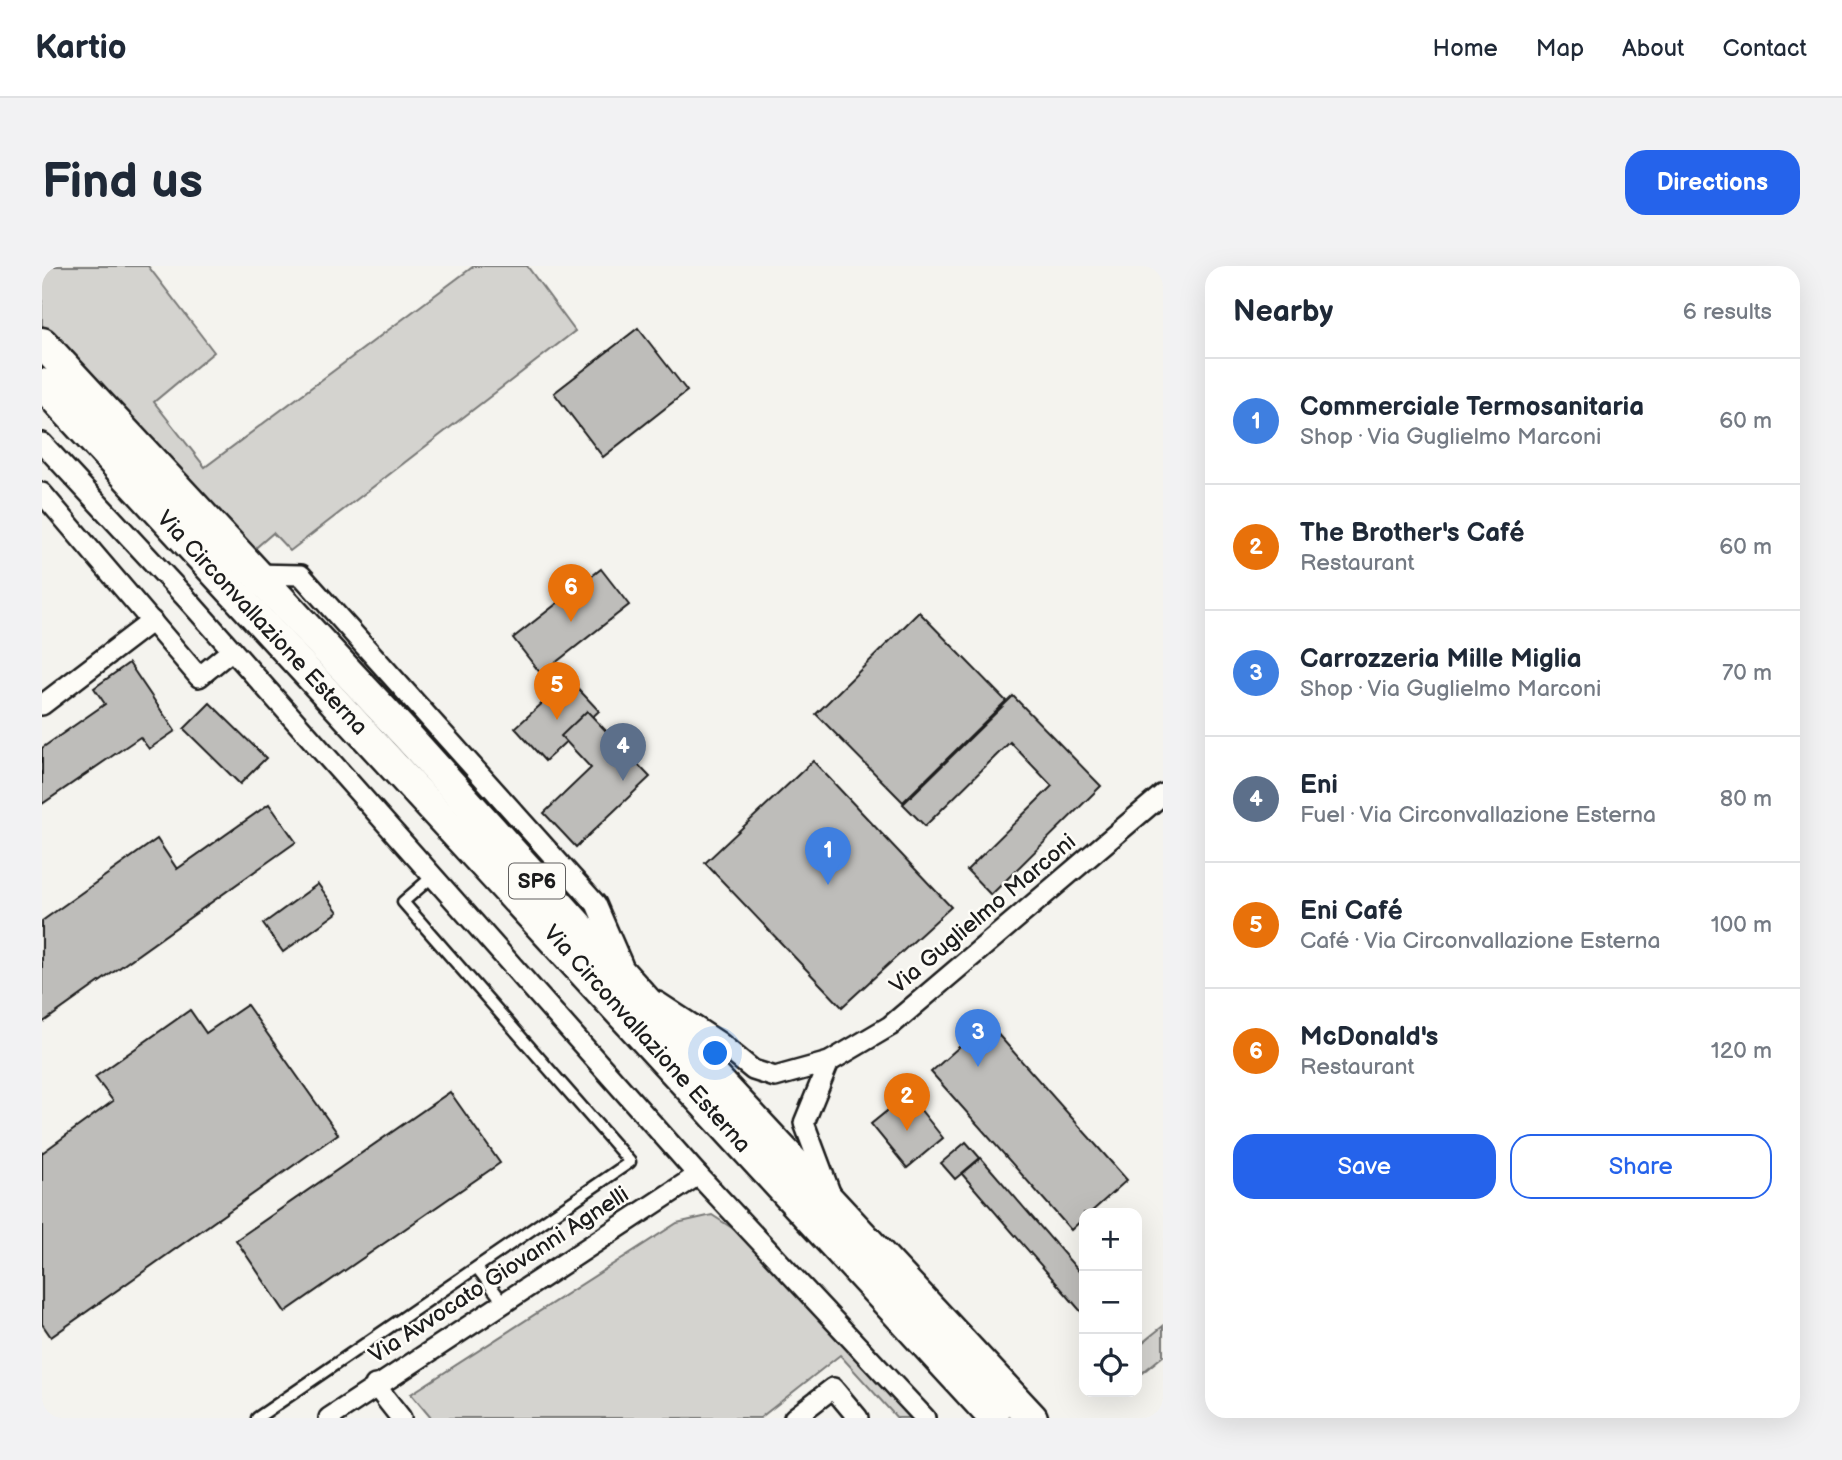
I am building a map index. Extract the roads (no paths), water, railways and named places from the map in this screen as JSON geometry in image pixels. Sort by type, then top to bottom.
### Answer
[{"type":"main road","name":"Via Circonvallazione Esterna","points":[[42,344],[253,574],[410,739],[837,1209],[1032,1418]]},
{"type":"main road","name":"Via Circonvallazione Esterna","points":[[42,384],[994,1418]]},
{"type":"street","name":"Via Circonvallazione Esterna","points":[[42,443],[232,650],[698,1175],[925,1418]]},
{"type":"street","name":"Via Circonvallazione Esterna","points":[[42,493],[199,677],[232,650]]},
{"type":"street","points":[[42,705],[152,621]]},
{"type":"street","name":"Via Guglielmo Marconi","points":[[753,1070],[775,1077],[829,1062],[890,1026],[1163,794]]},
{"type":"street","name":"Via Circonvallazione Esterna","points":[[632,985],[719,1042],[753,1070]]},
{"type":"street","points":[[829,1062],[804,1123],[837,1209]]},
{"type":"street","name":"Via Avvocato Giovanni Agnelli","points":[[329,1418],[375,1385],[698,1175]]},
{"type":"street","points":[[375,1385],[401,1418]]},
{"type":"street","points":[[794,1418],[833,1388],[858,1418]]},
{"type":"lane","points":[[257,1418],[630,1162],[403,902],[433,876]]},
{"type":"lane","points":[[477,1268],[503,1302]]},
{"type":"place","name":"McDonald's","points":[[571,622]]},
{"type":"place","name":"Eni Café","points":[[557,720]]},
{"type":"place","name":"Eni","points":[[623,781]]},
{"type":"place","name":"Commerciale Termosanitaria","points":[[828,885]]},
{"type":"place","name":"Carrozzeria Mille Miglia","points":[[978,1067]]},
{"type":"place","name":"The Brother's Café","points":[[907,1131]]}]
